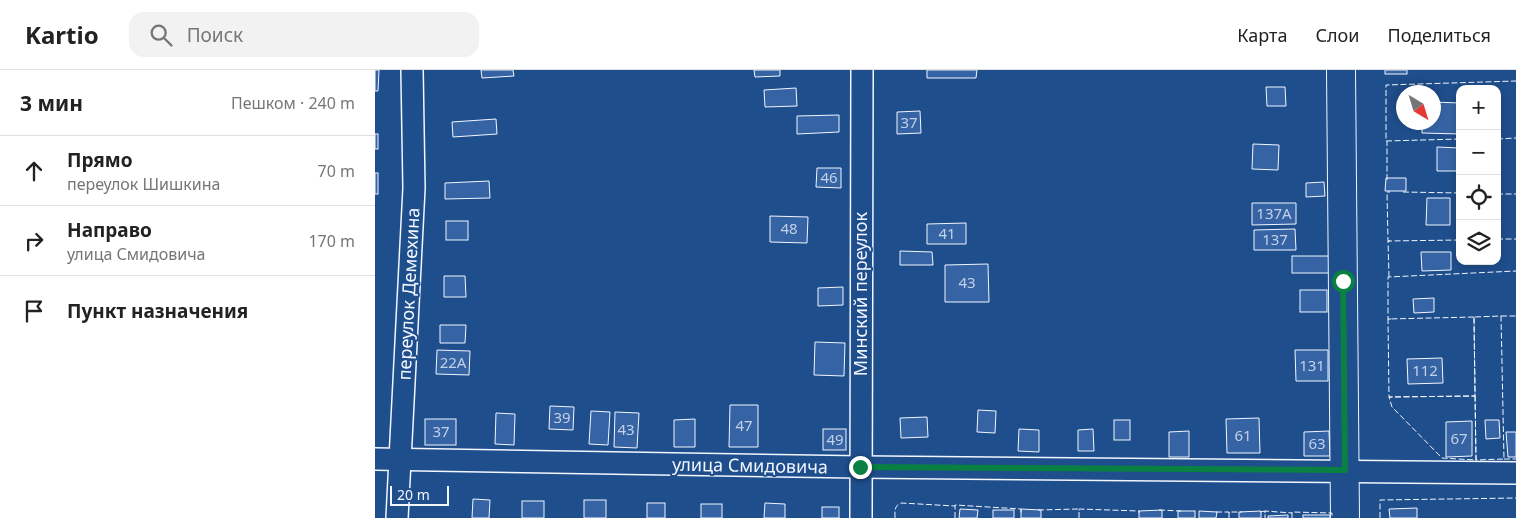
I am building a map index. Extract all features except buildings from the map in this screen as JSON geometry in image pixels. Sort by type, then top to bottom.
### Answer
[{"type":"main road","points":[[1341,70],[1345,518]]},
{"type":"street","name":"переулок Демехина","points":[[397,518],[414,188],[412,70]]},
{"type":"street","name":"Минский переулок","points":[[861,518],[862,70]]},
{"type":"street","name":"улица Смидовича","points":[[375,459],[860,467],[1516,473]]},
{"type":"fence","points":[[1456,139],[1386,141],[1386,85],[1516,81]]},
{"type":"fence","points":[[1501,139],[1516,138]]},
{"type":"fence","points":[[1387,141],[1387,180]]},
{"type":"fence","points":[[1390,192],[1387,192],[1388,241],[1390,241]]},
{"type":"fence","points":[[1403,192],[1456,193]]},
{"type":"fence","points":[[1501,194],[1516,194]]},
{"type":"fence","points":[[1501,239],[1516,239]]},
{"type":"fence","points":[[1389,277],[1388,241],[1456,240]]},
{"type":"fence","points":[[1391,319],[1388,319],[1388,277],[1516,271]]},
{"type":"fence","points":[[1501,316],[1516,316]]},
{"type":"fence","points":[[1475,396],[1389,397],[1392,407],[1442,458],[1476,460],[1474,317],[1501,316],[1504,459],[1476,460],[1475,396]]},
{"type":"fence","points":[[1474,317],[1475,396],[1389,397],[1388,319],[1474,317]]},
{"type":"fence","points":[[1504,459],[1516,459]]},
{"type":"fence","points":[[1380,518],[1380,500],[1516,498]]},
{"type":"fence","points":[[895,518],[896,507],[901,503],[955,506]]},
{"type":"fence","points":[[955,518],[955,505],[1021,509],[1021,513]]},
{"type":"fence","points":[[1038,510],[1079,509],[1079,511]]},
{"type":"fence","points":[[1079,518],[1079,509],[1139,511],[1139,513]]},
{"type":"fence","points":[[1159,510],[1181,511]]},
{"type":"fence","points":[[1260,512],[1265,511],[1265,518]]},
{"type":"fence","points":[[1265,513],[1265,511],[1292,513]]},
{"type":"fence","points":[[1216,512],[1229,513]]},
{"type":"fence","points":[[1229,518],[1229,512],[1242,512]]},
{"type":"fence","points":[[1292,518],[1292,512],[1332,513],[1332,516]]},
{"type":"route","points":[[860,467],[1345,470],[1343,281]]}]
